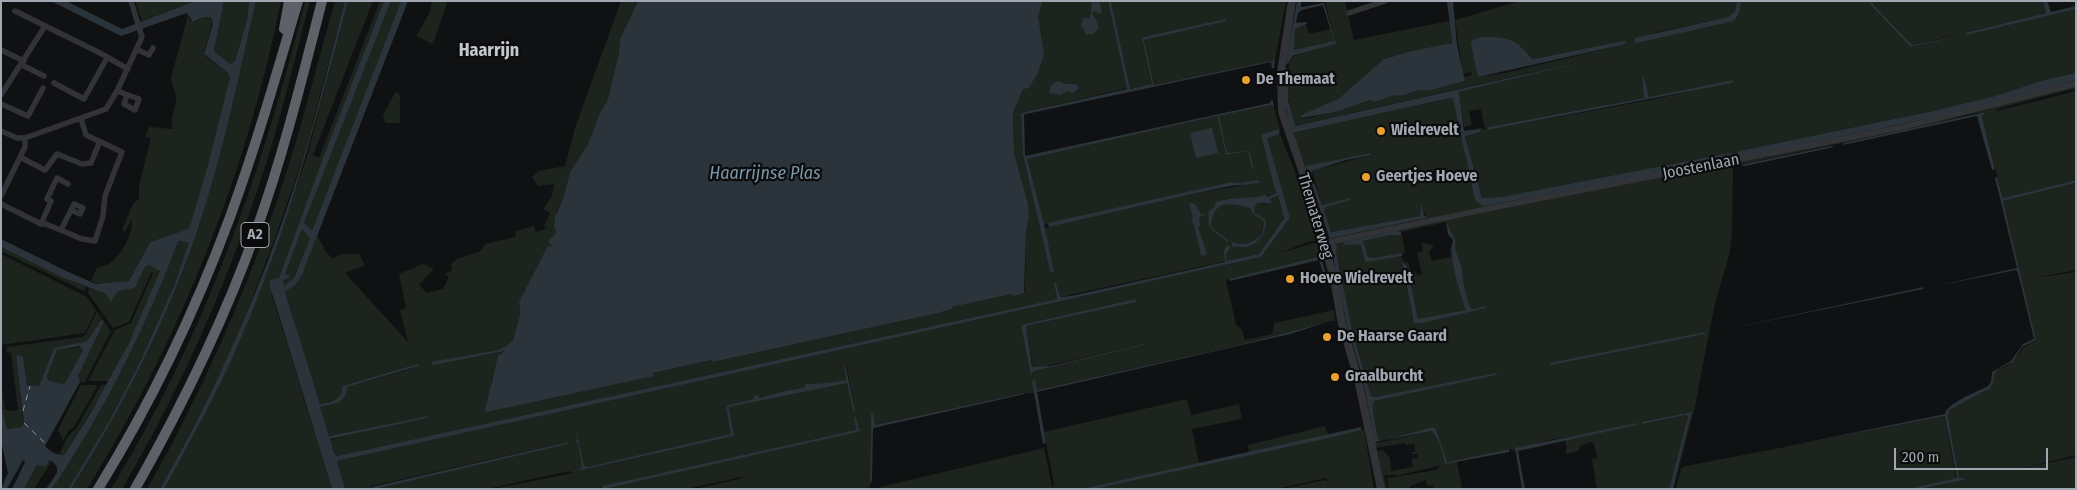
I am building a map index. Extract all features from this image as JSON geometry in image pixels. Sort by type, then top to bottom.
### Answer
[{"type":"highway","name":"A2","points":[[274,81],[289,1]]},
{"type":"highway","name":"A2","points":[[98,489],[152,393],[200,292],[233,208],[298,1]]},
{"type":"highway","name":"A2","points":[[135,489],[199,369],[243,267],[290,128],[322,1]]},
{"type":"street","points":[[1,131],[17,138],[25,138],[106,110],[138,50],[142,37],[130,1]]},
{"type":"street","name":"Thematerweg","points":[[1292,1],[1281,72],[1282,112],[1329,242],[1342,324],[1363,398],[1381,489]]},
{"type":"street","points":[[1349,13],[1385,1]]},
{"type":"street","points":[[15,11],[42,23],[128,69]]},
{"type":"street","points":[[1,95],[45,26]]},
{"type":"street","points":[[138,50],[149,55],[153,48]]},
{"type":"street","points":[[1,50],[44,76]]},
{"type":"street","points":[[54,83],[84,99],[107,58]]},
{"type":"street","name":"Joostenlaan","points":[[1329,242],[1907,126],[2076,84]]},
{"type":"street","points":[[1,104],[28,116],[44,88]]},
{"type":"street","points":[[117,92],[127,95]]},
{"type":"street","points":[[1,204],[41,224],[46,224],[82,239],[96,241],[103,216],[105,196],[122,152],[86,135],[81,119]]},
{"type":"street","points":[[1,196],[25,147],[25,138]]},
{"type":"street","points":[[20,157],[45,170],[57,154],[82,164],[91,163],[100,141]]},
{"type":"street","points":[[41,224],[51,201],[47,199],[57,178],[68,184]]},
{"type":"street","points":[[61,230],[71,210]]},
{"type":"shaded area","points":[[135,1],[195,1],[142,21]]},
{"type":"shaded area","points":[[224,1],[249,1],[247,20],[235,61],[230,64],[214,51]]},
{"type":"shaded area","points":[[256,1],[281,1],[267,65],[249,129],[229,192],[206,254],[180,315],[120,433],[87,489],[71,489],[122,402],[152,342],[179,281],[211,188],[235,95]]},
{"type":"shaded area","points":[[305,1],[310,1],[276,130],[261,181],[225,279],[160,421],[122,489],[111,489],[174,373],[202,313],[227,252],[270,128]]},
{"type":"shaded area","points":[[335,1],[345,1],[305,152],[236,341],[160,489],[147,489],[203,383],[250,273],[286,174]]},
{"type":"shaded area","points":[[348,1],[373,1],[313,155],[319,158],[380,1],[384,1],[279,278],[270,281],[269,286],[332,489],[164,489],[239,344],[269,265],[308,153]]},
{"type":"shaded area","points":[[391,1],[401,1],[312,232],[304,223]]},
{"type":"shaded area","points":[[432,1],[444,1],[447,3],[433,44],[416,36],[430,12]]},
{"type":"shaded area","points":[[621,1],[638,1],[620,39],[619,52],[608,99],[599,115],[588,144],[570,172],[563,199],[557,210],[554,227],[556,233],[549,241],[552,246],[547,247],[519,302],[520,314],[513,340],[498,350],[431,363],[432,365],[507,351],[491,380],[491,388],[485,409],[487,412],[653,376],[653,373],[713,360],[714,362],[938,313],[952,309],[952,307],[1012,294],[1013,296],[1025,291],[1026,232],[1029,215],[1028,203],[1014,153],[1013,112],[1023,89],[1039,27],[1038,17],[1043,1],[1108,1],[1127,88],[1021,113],[1023,155],[1050,271],[1045,228],[1192,194],[1239,186],[1258,180],[1240,183],[1231,182],[1043,225],[1027,159],[1031,158],[1217,116],[1226,155],[1248,151],[1254,169],[1249,150],[1227,153],[1219,116],[1271,105],[1274,107],[1280,130],[1261,135],[1277,192],[1260,198],[1225,199],[1211,211],[1210,223],[1211,229],[1226,240],[1211,227],[1212,214],[1220,207],[1230,205],[1250,208],[1254,215],[1263,219],[1264,227],[1258,240],[1255,240],[1259,235],[1253,241],[1246,244],[1231,241],[1232,247],[1252,244],[1257,242],[1261,238],[1265,228],[1264,219],[1254,213],[1255,206],[1258,203],[1272,202],[1270,199],[1278,194],[1284,217],[1259,254],[1060,297],[1056,283],[1054,283],[1057,299],[337,456],[334,453],[330,440],[428,416],[329,436],[320,407],[339,403],[347,387],[405,371],[419,365],[346,385],[338,399],[320,404],[285,292],[292,287],[301,274],[317,235],[326,252],[333,259],[341,254],[359,254],[365,265],[345,273],[408,342],[400,310],[406,308],[399,274],[423,264],[434,269],[419,285],[427,293],[443,289],[449,277],[445,274],[452,270],[451,264],[457,259],[481,251],[485,244],[515,237],[516,231],[534,226],[536,232],[547,228],[544,226],[550,213],[543,209],[552,196],[554,184],[538,186],[532,177],[539,171],[565,166],[575,128]]},
{"type":"shaded area","points":[[1111,1],[1286,1],[1275,60],[1154,85],[1144,40],[1227,21],[1143,37],[1152,84],[1129,89]]},
{"type":"shaded area","points":[[1325,1],[1345,1],[1354,40],[1449,21],[1452,43],[1390,57],[1380,63],[1338,99],[1301,115],[1302,119],[1336,112],[1370,100],[1374,102],[1392,96],[1405,95],[1419,90],[1432,90],[1465,81],[1464,77],[1472,75],[1471,72],[1463,74],[1455,20],[1520,1],[1737,1],[1735,11],[1728,17],[1649,34],[1684,31],[1734,21],[1739,14],[1741,1],[1867,1],[1912,47],[1958,35],[1912,45],[1870,1],[2043,1],[2046,13],[1965,33],[2076,9],[2076,73],[1933,111],[1739,151],[1740,157],[1966,110],[2076,81],[2076,88],[1996,109],[1997,111],[2076,91],[2076,180],[2003,198],[1982,117],[1986,113],[1976,113],[1733,166],[1732,235],[1729,256],[1715,303],[1694,411],[1674,489],[1692,413],[1642,424],[1686,415],[1688,418],[1669,489],[1597,489],[1592,459],[1597,458],[1594,444],[1592,442],[1581,445],[1578,451],[1565,453],[1567,448],[1565,440],[1637,425],[1549,440],[1515,450],[1509,449],[1446,462],[1436,429],[1433,427],[1381,441],[1378,439],[1374,401],[1497,374],[1375,397],[1371,396],[1347,310],[1340,266],[1331,240],[1332,238],[1426,218],[1422,205],[1420,216],[1331,232],[1324,210],[1326,207],[1350,199],[1322,205],[1312,171],[1377,153],[1311,165],[1306,170],[1310,181],[1308,180],[1292,133],[1450,98],[1453,99],[1475,200],[1499,202],[1729,153],[1501,197],[1482,198],[1465,135],[1480,132],[1480,129],[1464,131],[1480,128],[1485,130],[1481,109],[1469,111],[1472,125],[1464,127],[1459,92],[1606,56],[1294,126],[1288,92],[1288,74],[1291,57],[1336,44]],"holes":[[[1472,40],[1521,47],[1527,56],[1533,59],[1623,41],[1626,44],[1505,73],[1478,77]],[[1642,78],[1644,78],[1649,97],[1733,81],[1655,99],[1488,130],[1488,127],[1644,98]],[[1446,222],[1456,242],[1455,246],[1462,267],[1465,290],[1470,306],[1472,309],[1486,306],[1422,323],[1413,319],[1402,262],[1407,266],[1418,320],[1467,310],[1454,270],[1452,244],[1450,249],[1451,257],[1432,261],[1429,252],[1434,245],[1421,243],[1423,251],[1417,253],[1422,274],[1417,276],[1417,273],[1411,272],[1408,262],[1404,262],[1400,255],[1365,261],[1361,243],[1345,242]],[[1704,332],[1704,334],[1550,364]]]},
{"type":"shaded area","points":[[186,13],[190,20],[196,22],[204,17],[213,20],[204,52],[206,57],[228,73],[230,77],[190,226],[188,229],[150,242],[129,281],[99,284],[91,281],[97,268],[112,262],[123,248],[131,230],[131,220],[125,232],[122,230],[133,204],[139,198],[139,186],[151,138],[145,137],[149,127],[173,129],[172,120],[176,97],[171,78],[187,19]]},
{"type":"shaded area","points":[[1306,25],[1309,34],[1331,29],[1334,41],[1294,51],[1295,29]]},
{"type":"shaded area","points":[[396,91],[400,96],[400,123],[385,123],[383,115]]},
{"type":"shaded area","points":[[1279,132],[1299,182],[1317,241],[1310,241],[1280,253],[1314,243],[1318,244],[1321,256],[1226,280],[1236,325],[1242,330],[1245,340],[1272,334],[1274,323],[1334,310],[1335,321],[1239,345],[1036,390],[1035,381],[1033,381],[1035,393],[1024,393],[875,425],[873,414],[871,414],[870,481],[872,481],[869,489],[695,489],[742,477],[686,489],[492,489],[573,473],[569,471],[487,489],[375,488],[567,442],[372,486],[373,489],[345,489],[337,461],[1261,257],[1290,218],[1266,138],[1278,135]],"holes":[[[1135,299],[1135,302],[1026,326],[1033,369],[1144,344],[1034,371],[1033,374],[1021,325]],[[844,363],[846,363],[855,411],[853,411],[847,382],[729,407],[734,436],[579,471],[582,467],[578,443],[575,441],[577,439],[575,423],[584,465],[587,467],[732,435],[726,408],[728,405],[806,387],[806,384],[846,380]],[[854,418],[856,418],[859,429],[856,430]],[[848,432],[605,488],[603,486]]]},
{"type":"shaded area","points":[[2076,183],[2076,270],[2029,279],[2076,272],[2076,455],[2023,468],[2076,457],[2076,489],[1922,489],[1963,480],[1963,478],[1959,478],[1948,417],[1949,410],[1989,389],[1995,372],[2010,364],[2022,349],[2036,341],[2003,201]]},
{"type":"shaded area","points":[[302,229],[310,238],[294,278],[284,286],[282,282]]},
{"type":"shaded area","points":[[1401,232],[1405,253],[1373,258],[1368,257],[1363,241],[1398,235]]},
{"type":"shaded area","points":[[180,241],[189,243],[188,249],[161,319],[140,362],[109,421],[68,489],[52,489],[89,430],[122,369]]},
{"type":"shaded area","points":[[1,247],[86,287],[84,291],[1,251]]},
{"type":"shaded area","points":[[1,254],[87,297],[96,310],[85,333],[1,345]]},
{"type":"shaded area","points":[[149,265],[159,269],[159,274],[138,325],[109,381],[88,381],[115,330],[131,323],[153,273],[151,273],[129,322],[113,328],[88,293],[89,288],[107,294],[111,301],[118,291],[135,288],[145,267]]},
{"type":"shaded area","points":[[97,311],[102,319],[87,341],[54,348],[39,386],[27,385],[23,356],[16,355],[24,423],[22,427],[7,429],[1,403],[1,383],[5,409],[10,411],[18,410],[11,353],[6,352],[7,347],[82,337],[86,334]]},
{"type":"shaded area","points":[[104,322],[111,331],[85,382],[80,382],[78,376]]},
{"type":"shaded area","points":[[82,347],[83,350],[65,383],[61,384],[49,380],[47,376],[57,350]]},
{"type":"shaded area","points":[[81,385],[96,385],[97,387],[74,427],[69,430],[63,441],[58,430]]},
{"type":"shaded area","points":[[101,385],[107,385],[64,455],[59,455],[68,436],[76,429]]},
{"type":"shaded area","points":[[1187,399],[1191,415],[1239,404],[1242,419],[1192,429],[1199,464],[1081,489],[872,489],[1044,448],[1052,487],[1054,484],[1044,432]]},
{"type":"shaded area","points":[[1945,416],[1956,479],[1908,489],[1676,489],[1681,468],[1686,466]]},
{"type":"shaded area","points":[[1325,426],[1328,435],[1249,452],[1248,445]]},
{"type":"shaded area","points":[[1364,429],[1374,489],[1329,489],[1328,486],[1327,489],[1283,489],[1324,480],[1328,481],[1326,478],[1276,489],[1094,489]]},
{"type":"shaded area","points":[[1372,431],[1377,443],[1432,431],[1439,442],[1445,464],[1457,461],[1462,489],[1433,489],[1433,485],[1427,486],[1426,480],[1410,486],[1409,489],[1389,489],[1387,478],[1437,470],[1442,465],[1400,475],[1385,475],[1387,489],[1384,489],[1376,451],[1383,450],[1390,458],[1391,471],[1413,467],[1411,460],[1418,457],[1417,454],[1412,454],[1411,452],[1415,452],[1414,444],[1406,445],[1405,443],[1375,448]]},
{"type":"shaded area","points":[[49,460],[52,461],[34,489],[24,489],[36,466]]},
{"type":"water","points":[[51,1],[66,1],[122,29],[195,1],[224,1],[214,51],[230,64],[235,61],[247,20],[249,1],[256,1],[211,188],[191,249],[166,312],[122,402],[71,489],[68,489],[109,421],[140,362],[174,286],[189,243],[178,242],[152,306],[122,369],[89,430],[52,489],[46,489],[57,473],[57,467],[49,460],[46,466],[36,466],[24,489],[12,489],[25,462],[23,460],[7,489],[1,489],[8,473],[1,440],[1,403],[7,429],[22,427],[24,423],[16,355],[23,356],[27,385],[39,386],[54,348],[87,341],[102,319],[104,322],[78,376],[80,382],[45,446],[54,453],[64,455],[90,414],[130,341],[160,271],[149,265],[145,267],[135,288],[118,291],[111,302],[106,294],[62,277],[1,247],[1,239],[96,284],[129,281],[150,242],[188,229],[207,168],[230,77],[228,73],[204,54],[213,23],[211,18],[204,17],[193,22],[187,13],[121,36]],"holes":[[[80,346],[83,350],[65,383],[61,384],[48,380],[47,376],[57,350]]]},
{"type":"water","points":[[345,1],[348,1],[325,88],[300,174],[272,259],[239,343],[216,392],[164,489],[160,489],[223,367],[260,282],[291,196],[321,95]]},
{"type":"water","points":[[384,1],[391,1],[304,223],[312,231],[401,1],[408,1],[302,275],[295,285],[285,292],[320,404],[336,400],[341,394],[342,386],[418,364],[419,366],[347,387],[346,394],[339,403],[320,407],[329,436],[428,416],[427,418],[330,439],[334,453],[337,456],[1057,299],[1054,283],[1056,283],[1060,297],[1071,296],[1225,262],[1224,251],[1227,245],[1231,247],[1226,254],[1226,261],[1259,254],[1284,218],[1278,195],[1270,199],[1272,203],[1258,203],[1255,206],[1254,213],[1265,219],[1265,228],[1260,239],[1257,242],[1247,247],[1232,247],[1231,241],[1246,244],[1253,241],[1259,235],[1256,242],[1264,226],[1263,220],[1254,215],[1250,208],[1229,204],[1219,207],[1212,218],[1211,227],[1228,240],[1228,243],[1211,228],[1208,218],[1209,210],[1214,207],[1216,202],[1222,200],[1265,195],[1268,197],[1276,193],[1261,135],[1278,129],[1280,132],[1278,135],[1267,138],[1290,218],[1261,257],[337,461],[345,489],[332,489],[269,286],[270,280],[279,278]],"holes":[[[302,229],[310,238],[294,278],[284,286],[283,280],[290,277],[285,274]]]},
{"type":"water","name":"Haarrijnse Plas","points":[[638,1],[1043,1],[1038,17],[1044,54],[1038,72],[1029,88],[1023,89],[1013,112],[1014,153],[1028,203],[1029,215],[1026,232],[1024,293],[952,307],[952,309],[938,313],[713,362],[712,360],[653,373],[654,376],[487,412],[485,410],[498,356],[505,351],[434,365],[431,362],[498,350],[513,340],[520,314],[519,302],[547,247],[552,246],[548,241],[556,233],[554,227],[555,217],[563,199],[570,172],[588,144],[599,115],[608,99],[619,52],[620,39]]},
{"type":"water","points":[[1092,1],[1099,1],[1102,12],[1100,14],[1094,11],[1092,13],[1097,22],[1098,29],[1093,34],[1086,35],[1085,28],[1081,27],[1083,18],[1090,18]]},
{"type":"water","points":[[1108,1],[1111,1],[1130,89],[1152,84],[1143,37],[1226,19],[1227,21],[1144,40],[1154,85],[1275,60],[1274,68],[1272,68],[1271,62],[1026,114],[1024,115],[1025,156],[1270,103],[1271,100],[1274,107],[1271,105],[1219,116],[1227,153],[1249,150],[1254,169],[1252,169],[1248,151],[1226,155],[1217,116],[1027,159],[1045,228],[1054,273],[1050,271],[1023,155],[1021,113],[1127,89]]},
{"type":"water","points":[[1297,1],[1301,1],[1301,7],[1324,3],[1336,44],[1292,56],[1288,64],[1286,63]],"holes":[[[1323,5],[1334,41],[1294,50],[1295,29],[1307,24],[1307,22],[1296,23],[1298,13],[1302,10]]]},
{"type":"water","points":[[1447,1],[1453,1],[1457,45],[1465,81],[1432,90],[1419,90],[1405,95],[1392,96],[1374,102],[1370,100],[1336,112],[1301,118],[1301,115],[1338,99],[1384,59],[1452,43]]},
{"type":"water","points":[[1737,1],[1741,1],[1739,14],[1734,21],[1636,43],[1634,40],[1635,38],[1728,17],[1735,11]]},
{"type":"water","points":[[1867,1],[1870,1],[1912,45],[1958,36],[1911,47]]},
{"type":"water","points":[[2043,1],[2047,1],[2051,12],[2076,6],[2076,9],[1966,35],[1965,33],[2046,13]]},
{"type":"water","points":[[1483,37],[1514,42],[1533,59],[1623,41],[1626,44],[1478,77],[1471,44],[1472,40]]},
{"type":"water","points":[[1607,56],[1459,92],[1464,131],[1480,129],[1480,132],[1465,136],[1482,198],[1501,197],[1729,153],[1733,154],[1733,157],[1620,181],[1483,206],[1475,200],[1453,99],[1450,98],[1292,133],[1284,101],[1285,68],[1288,69],[1288,100],[1295,126]]},
{"type":"water","points":[[2076,73],[2076,81],[1965,110],[1740,157],[1738,153],[1739,151],[1933,111]]},
{"type":"water","points":[[1642,77],[1644,77],[1649,97],[1733,80],[1732,83],[1488,130],[1488,127],[1644,98]]},
{"type":"water","points":[[1058,81],[1065,84],[1076,84],[1079,88],[1073,93],[1068,91],[1060,95],[1049,93],[1051,85]]},
{"type":"water","points":[[1986,112],[1982,117],[1995,169],[1992,170],[1977,116],[1843,145],[1844,143]]},
{"type":"water","points":[[1212,128],[1218,153],[1196,158],[1190,133]]},
{"type":"water","points":[[1831,146],[1834,147],[1745,166],[1740,165]]},
{"type":"water","points":[[1371,153],[1371,155],[1346,160],[1312,171],[1311,174],[1322,205],[1350,198],[1350,200],[1326,207],[1324,210],[1331,232],[1420,216],[1421,205],[1424,216],[1426,216],[1426,218],[1332,238],[1331,240],[1332,243],[1337,245],[1336,251],[1352,330],[1358,333],[1354,337],[1371,396],[1375,397],[1497,373],[1497,375],[1374,401],[1374,419],[1378,439],[1381,441],[1375,442],[1362,375],[1347,326],[1329,237],[1306,166]]},
{"type":"water","points":[[1997,177],[2003,198],[2076,180],[2076,183],[2003,201],[2036,340],[2022,347],[2013,362],[1998,369],[1994,374],[1993,383],[1989,389],[1949,410],[1948,417],[1959,478],[1964,480],[1920,489],[1908,489],[1957,478],[1945,416],[1784,447],[1945,414],[1951,406],[1957,402],[1988,386],[1991,382],[1992,372],[2011,361],[2023,344],[2034,339],[2016,270],[1931,287],[2017,268],[1995,178]]},
{"type":"water","points":[[1260,181],[1259,183],[1231,186],[1192,194],[1049,227],[1048,223],[1231,182],[1240,183]]},
{"type":"water","points":[[1189,203],[1195,204],[1201,214],[1206,215],[1201,216],[1199,219],[1200,225],[1198,228],[1207,253],[1204,256],[1201,255],[1194,224],[1191,222],[1193,218]]},
{"type":"water","points":[[1446,221],[1456,242],[1455,246],[1462,267],[1465,290],[1470,306],[1472,309],[1486,306],[1486,308],[1422,323],[1414,323],[1402,262],[1407,266],[1418,319],[1466,310],[1455,275],[1452,256],[1453,240],[1448,234]]},
{"type":"water","points":[[1396,231],[1401,232],[1401,235],[1391,235],[1363,241],[1368,257],[1373,258],[1402,253],[1402,256],[1365,262],[1361,244],[1345,245],[1344,242]]},
{"type":"water","points":[[1321,256],[1326,275],[1324,276],[1319,260],[1230,281],[1229,279]]},
{"type":"water","points":[[1924,287],[1923,289],[1718,331]]},
{"type":"water","points":[[1135,299],[1136,302],[1026,326],[1032,367],[1051,366],[1144,344],[1034,371],[1031,375],[1021,325]]},
{"type":"water","points":[[1331,321],[1290,334],[1037,392],[1046,443],[1043,444],[1032,381],[1035,380],[1037,390],[1239,345]]},
{"type":"water","points":[[1704,332],[1705,334],[1551,365],[1550,363]]},
{"type":"water","points":[[844,363],[855,411],[853,411],[847,383],[729,407],[734,436],[578,471],[582,467],[578,443],[575,442],[577,439],[575,423],[584,465],[587,467],[731,434],[726,408],[728,405],[754,399],[754,396],[759,395],[759,398],[803,388],[805,384],[846,380]]},
{"type":"water","points":[[1024,393],[873,428],[872,481],[870,481],[871,414],[873,413],[875,425]]},
{"type":"water","points":[[1692,412],[1673,489],[1669,489],[1688,417],[1686,415],[1642,424],[1642,422]]},
{"type":"water","points":[[856,417],[859,429],[861,430],[857,432],[603,489],[602,486],[856,430],[854,418]]},
{"type":"water","points":[[1637,423],[1637,425],[1518,451],[1525,489],[1522,489],[1515,448]]},
{"type":"water","points":[[1361,427],[1361,430],[1329,438],[1094,489],[1081,489]]},
{"type":"water","points":[[1433,427],[1436,429],[1447,462],[1509,449],[1509,452],[1445,464],[1439,442],[1432,431],[1383,440]]},
{"type":"water","points":[[568,442],[567,444],[375,489],[372,487]]},
{"type":"ferry route","points":[[23,411],[30,386]]},
{"type":"ferry route","points":[[24,423],[46,444]]},
{"type":"place","name":"De Themaat","points":[[1246,80]]},
{"type":"place","name":"Wielrevelt","points":[[1381,131]]},
{"type":"place","name":"Geertjes Hoeve","points":[[1366,177]]},
{"type":"place","name":"Hoeve Wielrevelt","points":[[1290,279]]},
{"type":"place","name":"De Haarse Gaard","points":[[1327,337]]},
{"type":"place","name":"Graalburcht","points":[[1335,377]]},
{"type":"district","name":"Haarrijn","points":[[489,51]]}]
